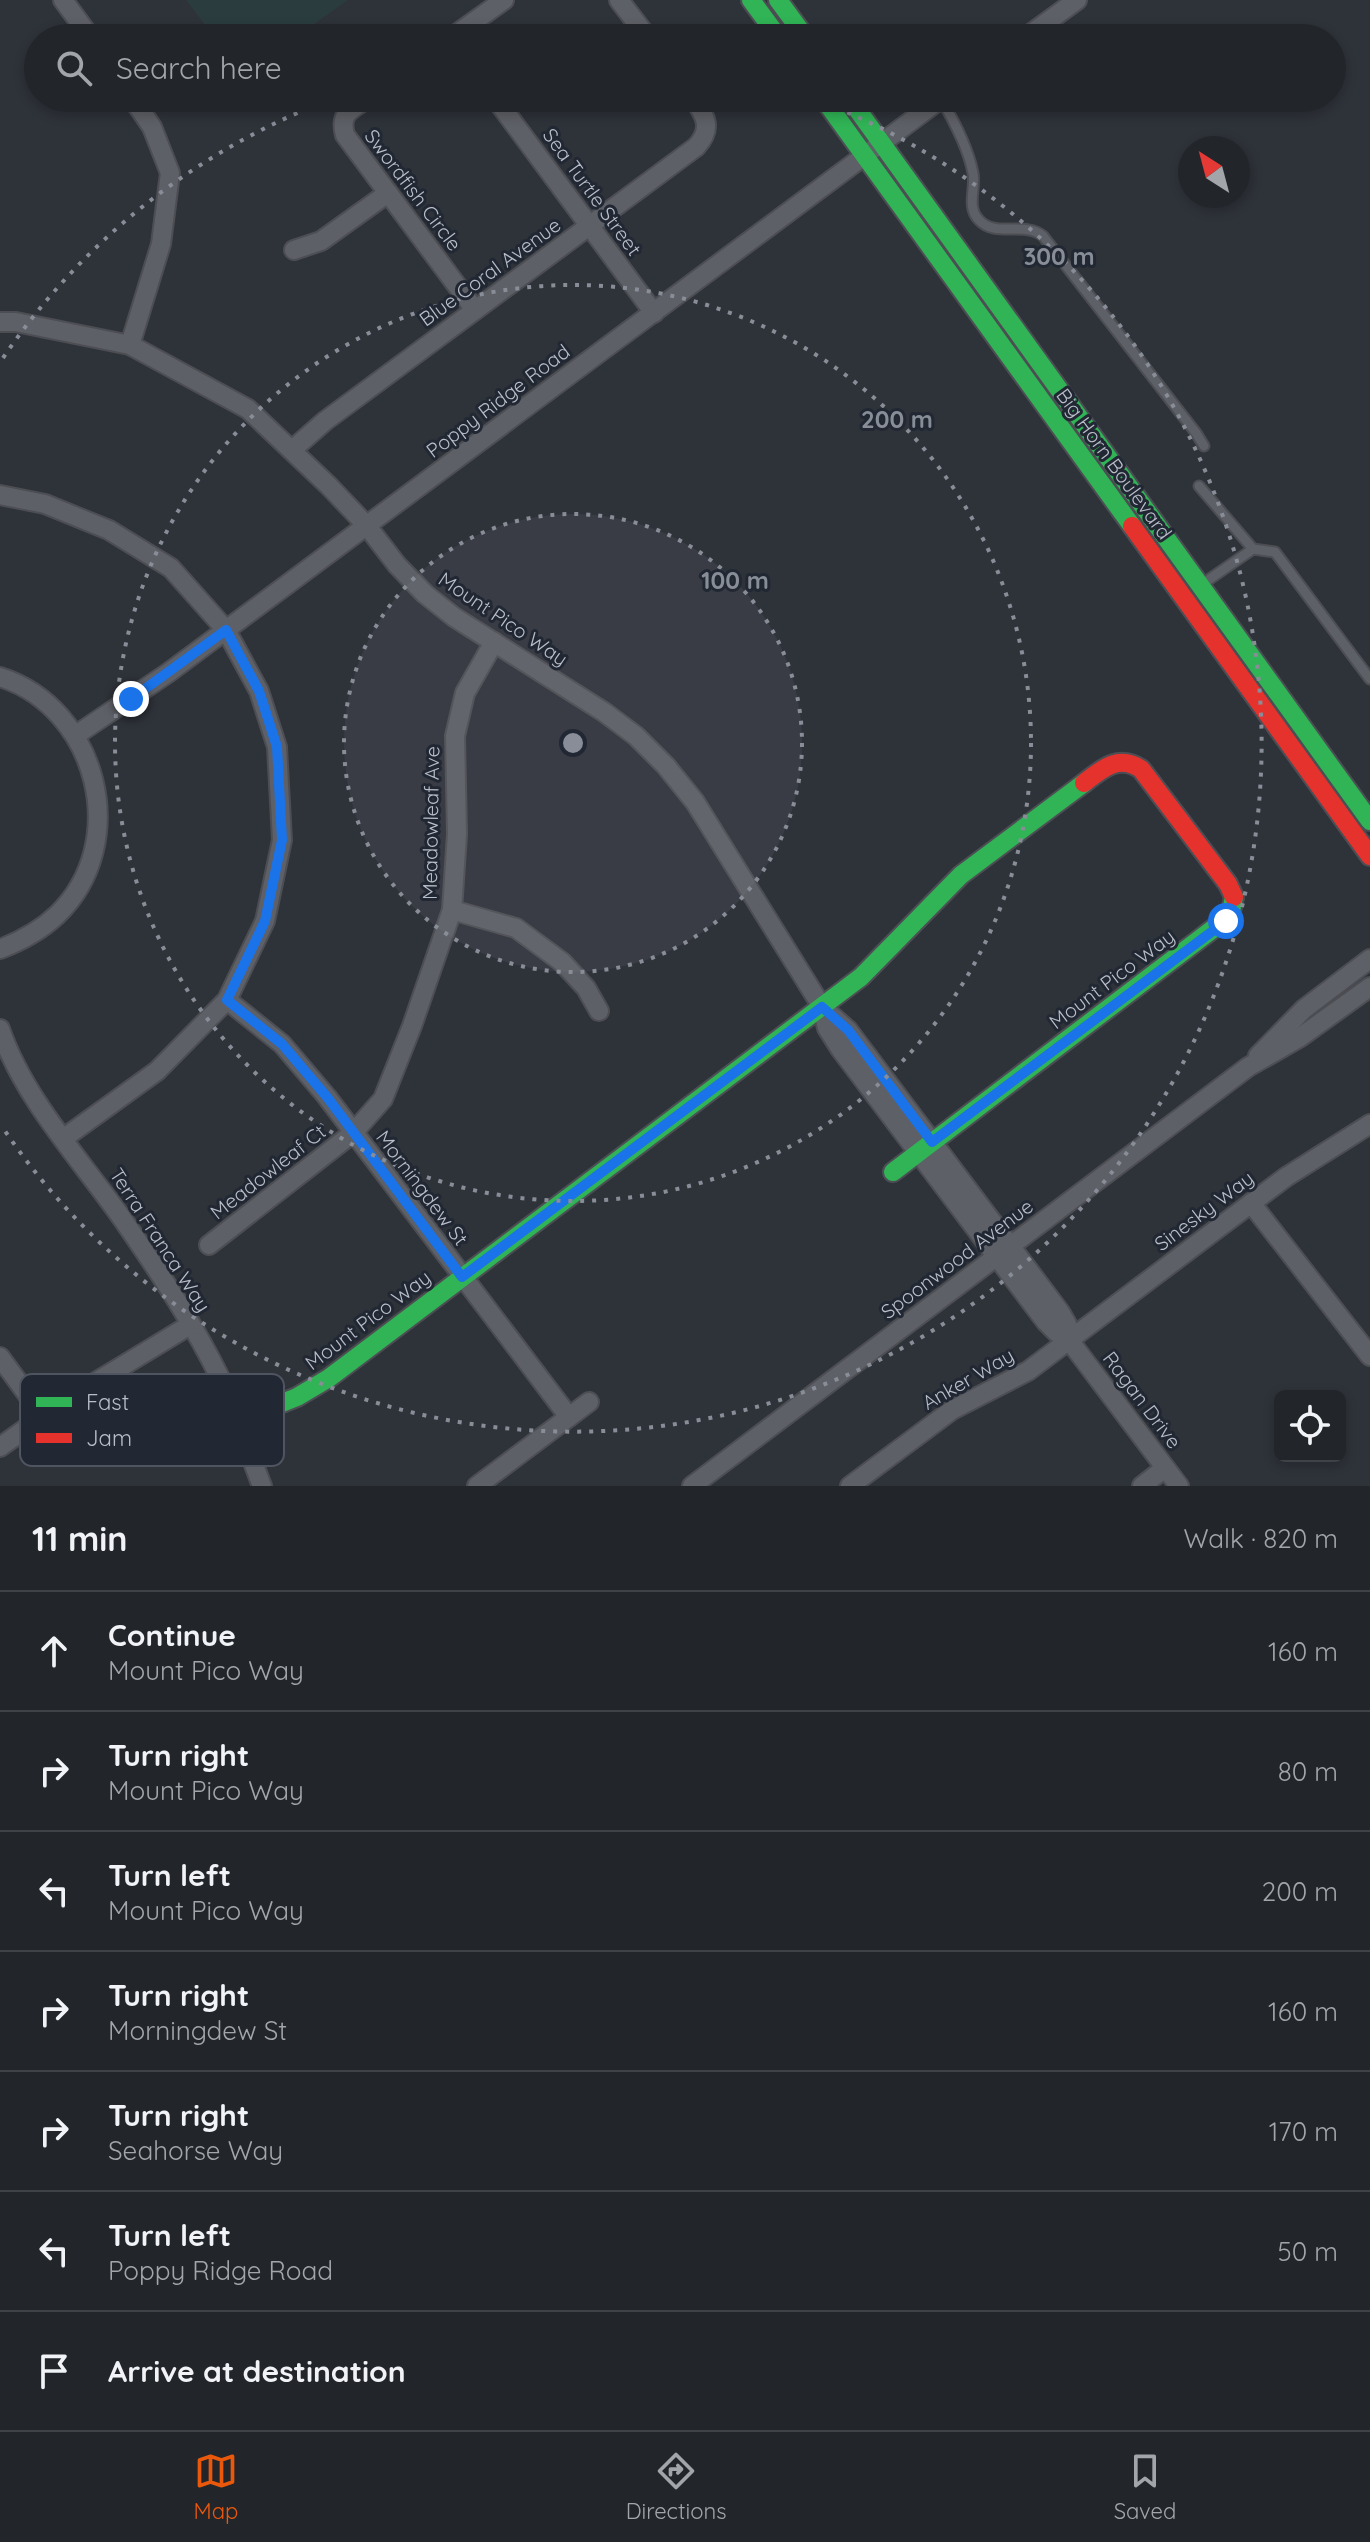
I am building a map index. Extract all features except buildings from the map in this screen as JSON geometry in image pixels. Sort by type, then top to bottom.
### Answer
[{"type":"main road","points":[[751,0],[769,24]]},
{"type":"main road","points":[[778,0],[796,24]]},
{"type":"main road","name":"Big Horn Boulevard","points":[[833,112],[1370,856]]},
{"type":"main road","name":"Big Horn Boulevard","points":[[859,112],[1370,821]]},
{"type":"main road","name":"Mount Pico Way","points":[[284,1402],[318,1385],[822,1007],[886,955],[961,875],[1105,767],[1116,762],[1128,762],[1141,768],[1232,890],[1234,904],[1230,916],[893,1172]]},
{"type":"street","points":[[63,0],[81,24]]},
{"type":"street","points":[[471,24],[504,0]]},
{"type":"street","points":[[619,0],[637,24]]},
{"type":"street","points":[[1044,24],[1077,0]]},
{"type":"street","points":[[130,345],[161,244],[170,173],[152,127],[142,112]]},
{"type":"street","name":"Swordfish Circle","points":[[348,112],[342,124],[345,135],[475,310]]},
{"type":"street","name":"Sea Turtle Street","points":[[505,112],[654,313]]},
{"type":"street","name":"Blue Coral Avenue","points":[[292,450],[325,421],[696,147],[705,138],[707,126],[703,112]]},
{"type":"street","name":"Poppy Ridge Road","points":[[76,735],[168,673],[923,112]]},
{"type":"street","points":[[294,250],[321,241],[388,193]]},
{"type":"street","name":"Mount Pico Way","points":[[0,322],[16,322],[130,345],[248,409],[367,526],[418,587],[454,617],[620,723],[666,766],[695,802],[822,1007],[848,1030],[925,1148],[1003,1251]]},
{"type":"street","points":[[0,495],[45,504],[109,530],[171,568],[226,630],[259,691],[277,747],[282,840],[265,921],[227,1000],[157,1071],[64,1138]]},
{"type":"street","name":"Meadowleaf Ave","points":[[353,1133],[383,1099],[452,910],[457,834],[455,736],[465,693],[494,642]]},
{"type":"street","points":[[0,677],[40,697],[60,714],[76,735],[93,770],[99,808],[95,847],[81,883],[58,914],[28,938],[0,949]]},
{"type":"street","points":[[452,910],[516,928],[562,962],[586,988],[599,1011]]},
{"type":"street","name":"Spoonwood Avenue","points":[[1248,1067],[1304,1009],[1370,959]]},
{"type":"street","name":"Spoonwood Avenue","points":[[692,1486],[1248,1067],[1309,1031],[1370,987]]},
{"type":"street","name":"Morningdew St","points":[[227,1000],[282,1044],[569,1417]]},
{"type":"street","name":"Terra Franca Way","points":[[0,1029],[20,1075],[130,1230],[217,1374]]},
{"type":"street","name":"Sinesky Way","points":[[1069,1340],[1286,1177],[1370,1124]]},
{"type":"street","name":"Meadowleaf Ct","points":[[209,1245],[353,1133]]},
{"type":"street","points":[[1251,1203],[1370,1356]]},
{"type":"street","name":"Ragan Drive","points":[[1003,1251],[1050,1327],[1069,1340],[1179,1486]]},
{"type":"street","points":[[111,1374],[190,1325]]},
{"type":"street","name":"Anker Way","points":[[850,1486],[952,1410],[1013,1380],[1069,1340]]},
{"type":"street","points":[[0,1357],[20,1384]]},
{"type":"street","points":[[477,1486],[589,1402]]},
{"type":"street","points":[[0,1447],[20,1433]]},
{"type":"street","name":"Terra Franca Way","points":[[254,1466],[262,1486]]},
{"type":"street","points":[[1142,1486],[1165,1468]]},
{"type":"lane","points":[[948,112],[974,175],[972,204],[979,221],[989,227],[1035,230],[1043,236],[1204,446]]},
{"type":"lane","points":[[1199,486],[1253,549],[1275,552],[1370,679]]},
{"type":"lane","points":[[1201,585],[1253,549]]},
{"type":"shaded area","points":[[186,0],[348,0],[315,24],[204,24]]},
{"type":"traffic: fast","points":[[751,0],[769,24]]},
{"type":"traffic: fast","points":[[778,0],[796,24]]},
{"type":"traffic: fast","points":[[833,112],[1132,526]]},
{"type":"traffic: fast","points":[[859,112],[1370,821]]},
{"type":"traffic: fast","points":[[284,1402],[329,1378],[861,977],[961,875],[1084,783]]},
{"type":"traffic: fast","points":[[893,1172],[1230,916],[1234,897]]},
{"type":"traffic: jam","points":[[1132,526],[1370,856]]},
{"type":"traffic: jam","points":[[1084,783],[1104,768],[1118,763],[1141,769],[1228,884],[1234,897]]},
{"type":"route","points":[[131,699],[226,630],[259,691],[277,747],[282,840],[265,921],[227,1000],[282,1044],[327,1097],[462,1277],[822,1007],[848,1030],[932,1142],[1226,921]]}]
